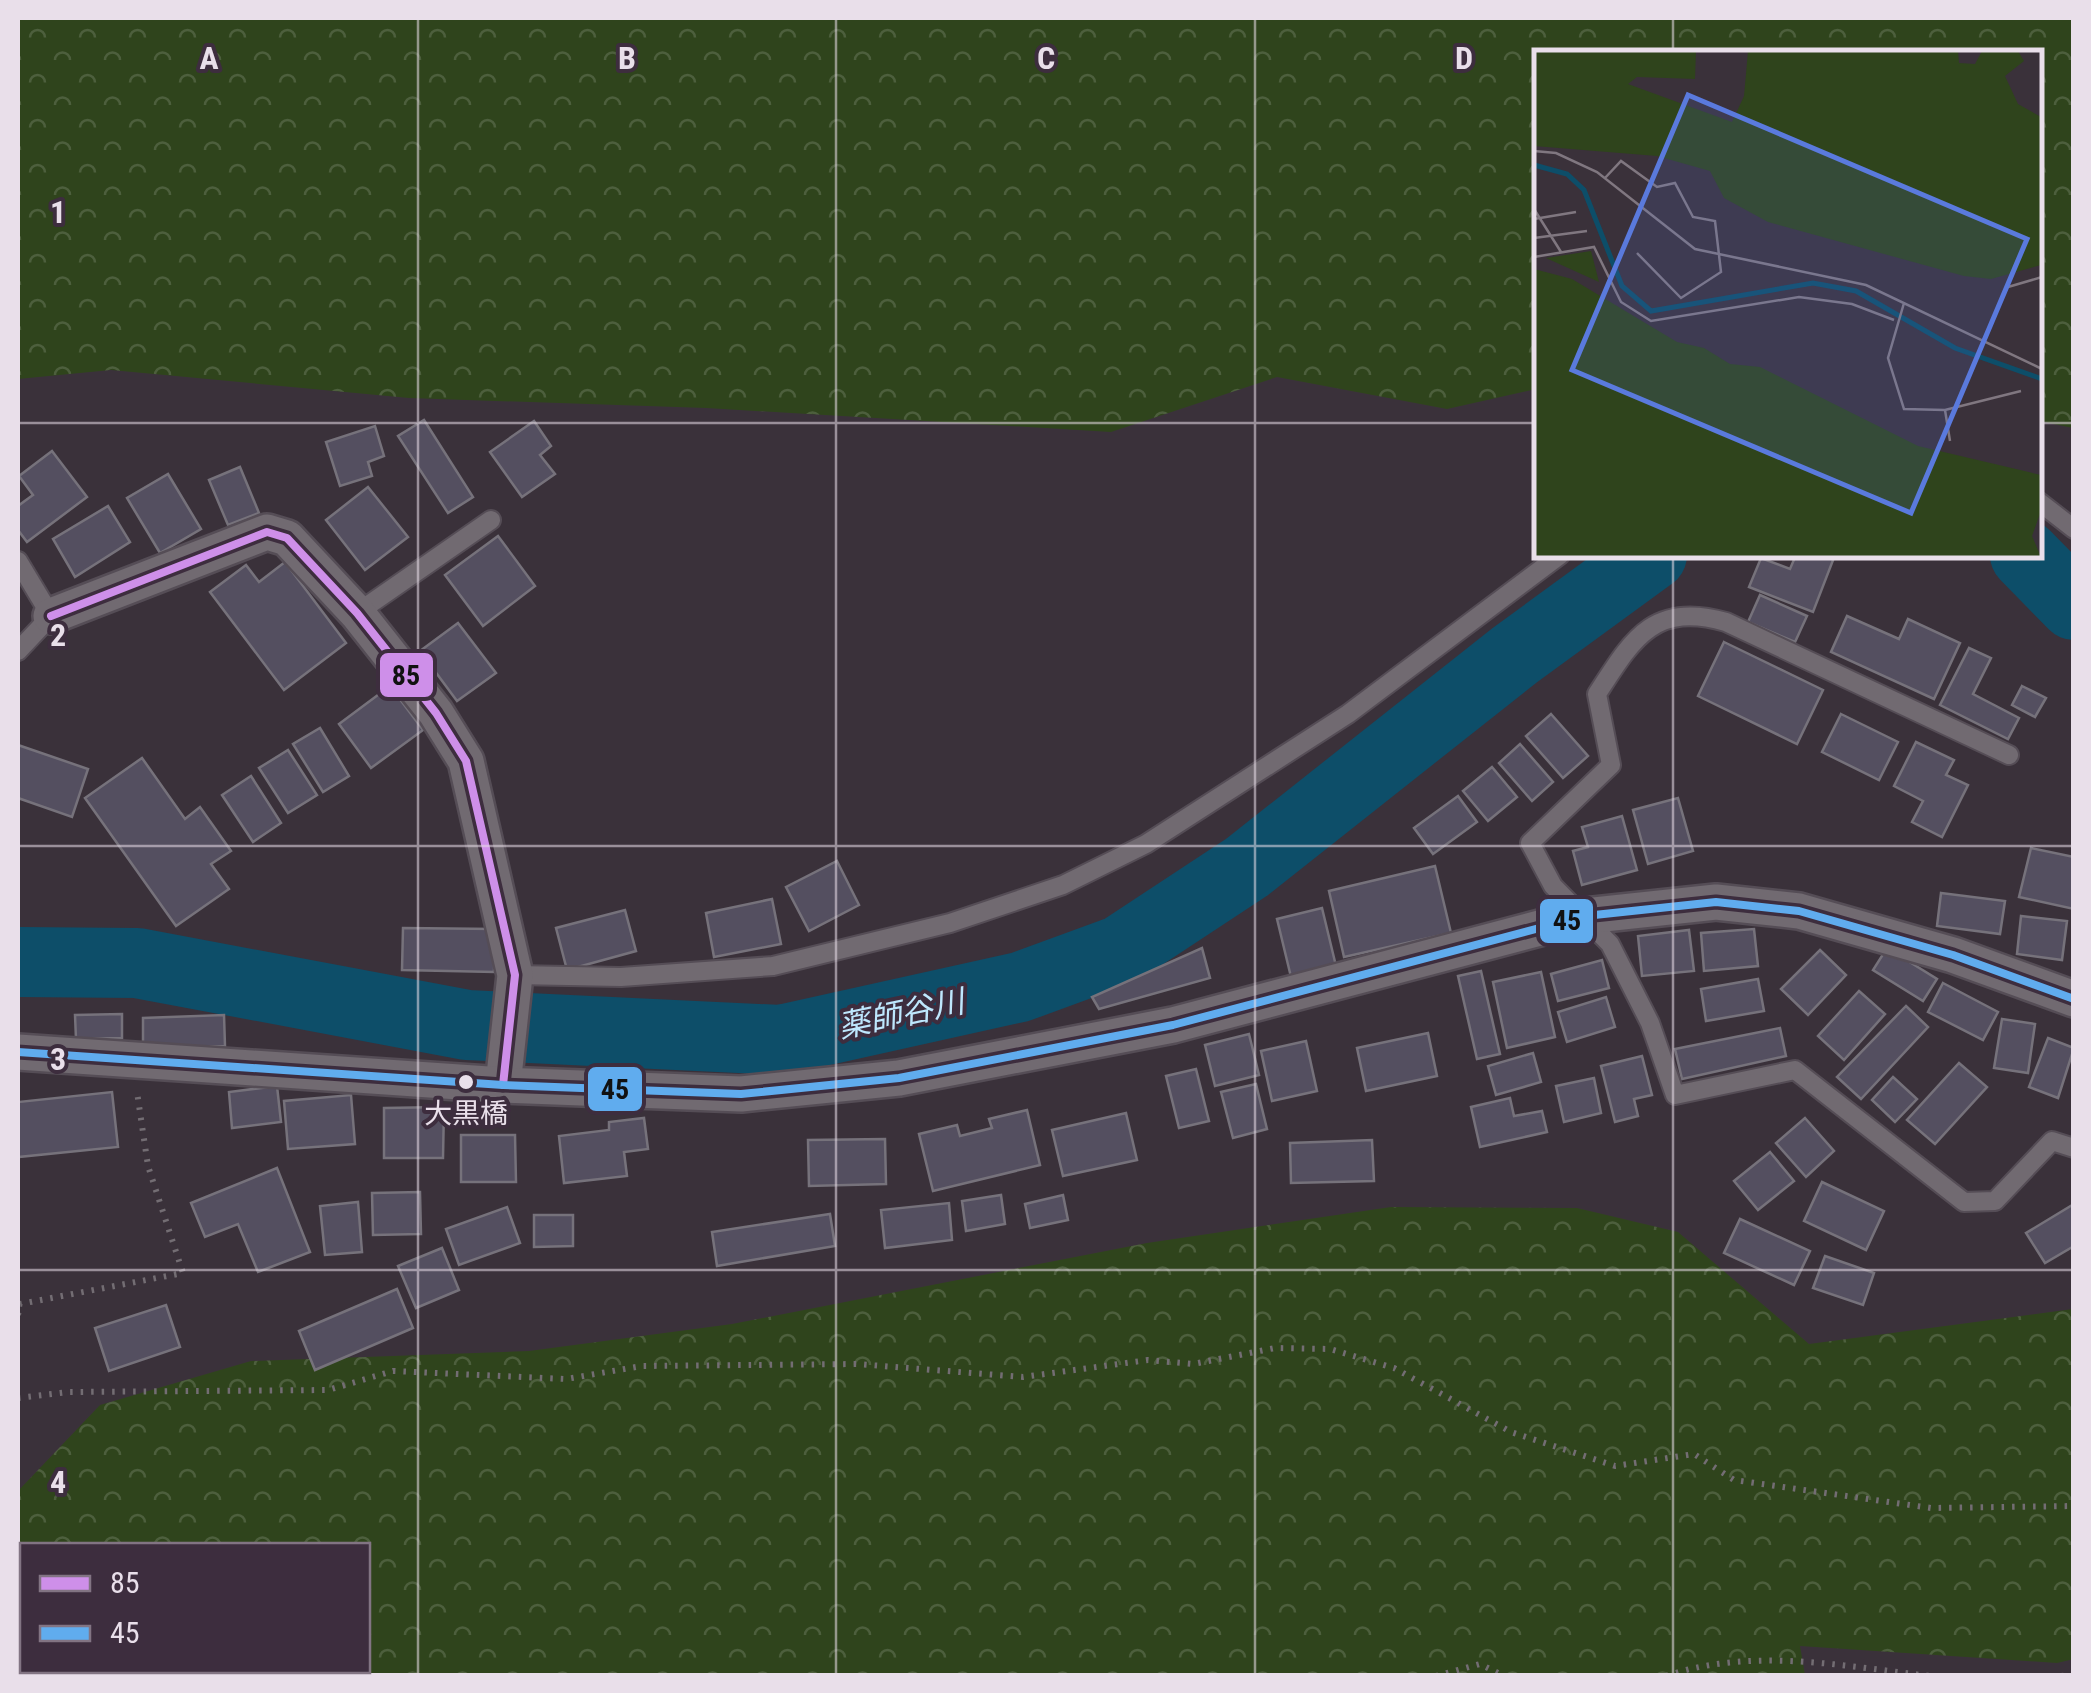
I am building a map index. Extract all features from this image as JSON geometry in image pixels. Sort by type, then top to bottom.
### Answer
[{"type":"street","points":[[51,616],[266,532],[288,538],[357,613],[436,713],[466,761],[513,984],[503,1075]]},
{"type":"street","points":[[18,1052],[503,1075],[741,1094],[899,1078],[1173,1025],[1585,916],[1716,902],[1799,912],[1954,955],[2074,999]]},
{"type":"lane","points":[[2041,503],[2074,529]]},
{"type":"lane","points":[[357,613],[491,520]]},
{"type":"lane","points":[[513,984],[773,966],[950,923],[1063,885],[1146,844],[1348,714],[1556,558]]},
{"type":"lane","points":[[18,562],[51,616],[18,651]]},
{"type":"lane","points":[[2009,755],[1726,622],[1703,615],[1681,616],[1638,632],[1597,694],[1611,765],[1530,843],[1553,886],[1610,944],[1650,1024],[1676,1095],[1795,1070],[1964,1202],[1995,1201],[2052,1141],[2074,1148]]},
{"type":"path","points":[[18,1315],[20,1304],[183,1273],[148,1166],[133,1060]]},
{"type":"path","points":[[18,1398],[68,1392],[328,1390],[393,1371],[566,1380],[642,1366],[857,1364],[1023,1377],[1148,1360],[1193,1364],[1276,1348],[1330,1348],[1394,1368],[1511,1432],[1615,1466],[1694,1454],[1734,1480],[1931,1508],[2074,1506]]},
{"type":"path","points":[[1666,1676],[1734,1662],[1784,1660],[1930,1676]]},
{"type":"path","points":[[1436,1676],[1480,1664],[1504,1676]]},
{"type":"path","points":[[2061,1676],[2074,1675]]},
{"type":"green space","points":[[18,18],[2073,18],[2073,428],[2041,421],[2041,50],[1534,50],[1534,389],[1447,409],[1277,377],[1111,432],[706,408],[409,398],[111,370],[18,379]]},
{"type":"green space","points":[[1391,1207],[1577,1208],[1678,1232],[1809,1344],[2073,1309],[2074,1659],[2057,1663],[1800,1646],[1805,1675],[18,1675],[18,1491],[100,1405],[251,1361],[529,1351],[732,1324],[1147,1243]]},
{"type":"building","points":[[424,420],[473,497],[448,513],[398,436]]},
{"type":"building","points":[[534,421],[551,446],[540,455],[555,474],[522,497],[490,452]]},
{"type":"building","points":[[375,426],[384,456],[368,462],[372,476],[340,486],[326,442]]},
{"type":"building","points":[[52,451],[87,497],[27,542],[18,530],[18,506],[33,495],[19,476]]},
{"type":"building","points":[[240,467],[259,513],[228,525],[209,480]]},
{"type":"building","points":[[168,474],[201,529],[160,553],[127,498]]},
{"type":"building","points":[[368,487],[408,537],[365,570],[326,520]]},
{"type":"building","points":[[108,506],[130,542],[75,577],[53,539]]},
{"type":"building","points":[[498,536],[535,586],[483,626],[445,575]]},
{"type":"building","points":[[1761,558],[1790,569],[1795,558],[1834,558],[1813,612],[1749,587]]},
{"type":"building","points":[[285,562],[346,643],[284,690],[210,592],[246,565],[259,582]]},
{"type":"building","points":[[1760,595],[1807,616],[1795,642],[1748,622]]},
{"type":"building","points":[[1847,616],[1899,639],[1908,619],[1960,643],[1934,699],[1831,652]]},
{"type":"building","points":[[458,623],[496,673],[457,701],[420,651]]},
{"type":"building","points":[[1724,642],[1823,690],[1797,744],[1698,696]]},
{"type":"building","points":[[1969,648],[1991,658],[1973,694],[2019,718],[2008,739],[1940,705]]},
{"type":"building","points":[[390,686],[423,730],[371,768],[339,724]]},
{"type":"building","points":[[2022,686],[2046,698],[2035,717],[2012,705]]},
{"type":"building","points":[[1551,714],[1588,756],[1563,778],[1526,736]]},
{"type":"building","points":[[1841,714],[1898,742],[1879,780],[1822,752]]},
{"type":"building","points":[[320,728],[349,776],[323,792],[293,744]]},
{"type":"building","points":[[1916,742],[1954,760],[1946,775],[1968,785],[1942,837],[1912,822],[1923,801],[1894,786]]},
{"type":"building","points":[[1520,744],[1553,782],[1532,801],[1499,763]]},
{"type":"building","points":[[18,745],[88,769],[72,817],[18,798]]},
{"type":"building","points":[[288,750],[317,795],[288,813],[259,768]]},
{"type":"building","points":[[142,758],[185,819],[200,807],[231,851],[211,864],[229,889],[176,926],[85,798]]},
{"type":"building","points":[[1492,767],[1517,797],[1488,821],[1463,791]]},
{"type":"building","points":[[251,776],[281,823],[253,842],[222,795]]},
{"type":"building","points":[[1458,796],[1477,822],[1433,854],[1414,828]]},
{"type":"building","points":[[1678,798],[1693,851],[1648,864],[1633,810]]},
{"type":"building","points":[[1622,816],[1637,870],[1582,885],[1573,851],[1588,847],[1582,827]]},
{"type":"building","points":[[2031,848],[2074,857],[2074,909],[2019,897]]},
{"type":"building","points":[[837,861],[859,905],[809,931],[786,887]]},
{"type":"building","points":[[1435,866],[1451,933],[1344,957],[1329,891]]},
{"type":"building","points":[[1941,893],[2005,901],[2000,934],[1937,926]]},
{"type":"building","points":[[772,899],[781,944],[714,957],[706,913]]},
{"type":"building","points":[[1322,908],[1336,966],[1291,977],[1277,919]]},
{"type":"building","points":[[625,910],[636,951],[567,970],[556,928]]},
{"type":"building","points":[[2021,916],[2067,921],[2062,960],[2017,954]]},
{"type":"building","points":[[403,928],[495,929],[494,972],[402,970]]},
{"type":"building","points":[[1754,929],[1758,966],[1704,971],[1701,933]]},
{"type":"building","points":[[1689,930],[1694,971],[1642,976],[1638,936]]},
{"type":"building","points":[[1202,948],[1210,978],[1099,1009],[1092,997]]},
{"type":"building","points":[[1887,948],[1937,979],[1923,1001],[1873,970]]},
{"type":"building","points":[[1820,950],[1846,975],[1808,1015],[1781,989]]},
{"type":"building","points":[[1602,960],[1609,988],[1558,1001],[1551,974]]},
{"type":"building","points":[[1481,971],[1500,1054],[1477,1059],[1458,976]]},
{"type":"building","points":[[1541,972],[1555,1037],[1507,1048],[1493,982]]},
{"type":"building","points":[[1758,979],[1764,1011],[1706,1021],[1701,989]]},
{"type":"building","points":[[1943,983],[1998,1012],[1983,1040],[1928,1012]]},
{"type":"building","points":[[1859,991],[1885,1014],[1844,1060],[1818,1036]]},
{"type":"building","points":[[1606,997],[1615,1027],[1567,1042],[1558,1012]]},
{"type":"building","points":[[1906,1006],[1928,1027],[1861,1099],[1837,1077]]},
{"type":"building","points":[[122,1014],[122,1038],[76,1039],[75,1015]]},
{"type":"building","points":[[224,1015],[225,1046],[143,1048],[143,1018]]},
{"type":"building","points":[[2002,1019],[2035,1024],[2028,1073],[1994,1068]]},
{"type":"building","points":[[1780,1028],[1786,1056],[1682,1079],[1675,1049]]},
{"type":"building","points":[[1428,1033],[1437,1076],[1366,1091],[1357,1048]]},
{"type":"building","points":[[1249,1034],[1259,1075],[1215,1086],[1205,1045]]},
{"type":"building","points":[[2048,1038],[2074,1048],[2058,1098],[2029,1087]]},
{"type":"building","points":[[1306,1041],[1317,1091],[1272,1101],[1261,1051]]},
{"type":"building","points":[[1533,1053],[1541,1082],[1496,1095],[1488,1066]]},
{"type":"building","points":[[1642,1056],[1652,1095],[1634,1099],[1638,1116],[1615,1122],[1601,1066]]},
{"type":"building","points":[[1959,1063],[1987,1087],[1935,1144],[1907,1120]]},
{"type":"building","points":[[1196,1069],[1209,1121],[1179,1128],[1166,1076]]},
{"type":"building","points":[[1893,1077],[1917,1099],[1895,1122],[1872,1100]]},
{"type":"building","points":[[1594,1078],[1601,1113],[1564,1122],[1556,1086]]},
{"type":"building","points":[[1256,1084],[1267,1129],[1233,1138],[1221,1092]]},
{"type":"building","points":[[277,1086],[281,1122],[232,1128],[229,1092]]},
{"type":"building","points":[[112,1092],[118,1147],[18,1157],[18,1102]]},
{"type":"building","points":[[351,1095],[355,1144],[288,1149],[284,1101]]},
{"type":"building","points":[[1510,1098],[1514,1116],[1542,1111],[1547,1132],[1480,1147],[1471,1107]]},
{"type":"building","points":[[444,1107],[443,1158],[384,1158],[384,1108]]},
{"type":"building","points":[[1027,1110],[1040,1165],[933,1191],[919,1134],[957,1125],[960,1136],[992,1128],[989,1119]]},
{"type":"building","points":[[1126,1113],[1137,1160],[1063,1176],[1052,1130]]},
{"type":"building","points":[[644,1118],[648,1149],[624,1152],[627,1176],[564,1183],[559,1136],[609,1130],[609,1122]]},
{"type":"building","points":[[1805,1118],[1834,1151],[1806,1177],[1776,1143]]},
{"type":"building","points":[[461,1135],[515,1135],[516,1182],[461,1182]]},
{"type":"building","points":[[885,1139],[886,1184],[809,1186],[808,1140]]},
{"type":"building","points":[[1372,1140],[1374,1181],[1291,1183],[1290,1143]]},
{"type":"building","points":[[1770,1152],[1794,1181],[1758,1210],[1734,1181]]},
{"type":"building","points":[[277,1168],[310,1252],[258,1272],[238,1224],[205,1237],[191,1203]]},
{"type":"building","points":[[1822,1182],[1884,1211],[1866,1250],[1804,1221]]},
{"type":"building","points":[[420,1192],[421,1234],[373,1235],[372,1193]]},
{"type":"building","points":[[1001,1195],[1005,1224],[966,1231],[962,1201]]},
{"type":"building","points":[[1063,1195],[1068,1220],[1030,1228],[1025,1204]]},
{"type":"building","points":[[358,1202],[362,1252],[325,1255],[320,1206]]},
{"type":"building","points":[[949,1203],[952,1240],[885,1248],[881,1210]]},
{"type":"building","points":[[2074,1204],[2074,1246],[2045,1263],[2026,1233]]},
{"type":"building","points":[[507,1207],[520,1243],[459,1265],[446,1229]]},
{"type":"building","points":[[830,1214],[835,1246],[717,1266],[712,1232]]},
{"type":"building","points":[[534,1215],[573,1215],[573,1246],[534,1247]]},
{"type":"building","points":[[1740,1219],[1810,1251],[1794,1285],[1724,1253]]},
{"type":"building","points":[[442,1248],[459,1290],[416,1308],[398,1266]]},
{"type":"building","points":[[1825,1256],[1874,1273],[1863,1305],[1813,1288]]},
{"type":"building","points":[[397,1289],[413,1328],[315,1370],[299,1331]]},
{"type":"building","points":[[166,1305],[180,1347],[109,1371],[95,1328]]},
{"type":"waterway","name":"薬師谷川","points":[[18,962],[137,963],[467,1025],[781,1040],[1020,987],[1121,950],[1247,867],[1515,655],[1648,558]]},
{"type":"waterway","name":"薬師谷川","points":[[2028,558],[2074,605]]},
{"type":"transit line","name":"85","points":[[51,616],[267,532],[287,538],[357,613],[436,713],[466,761],[515,975],[503,1085]]},
{"type":"transit line","name":"45","points":[[18,1052],[503,1085],[741,1094],[899,1078],[1173,1025],[1585,916],[1716,902],[1799,911],[1953,955],[2074,999]]},
{"type":"place","name":"大黒橋","points":[[466,1082]]}]
